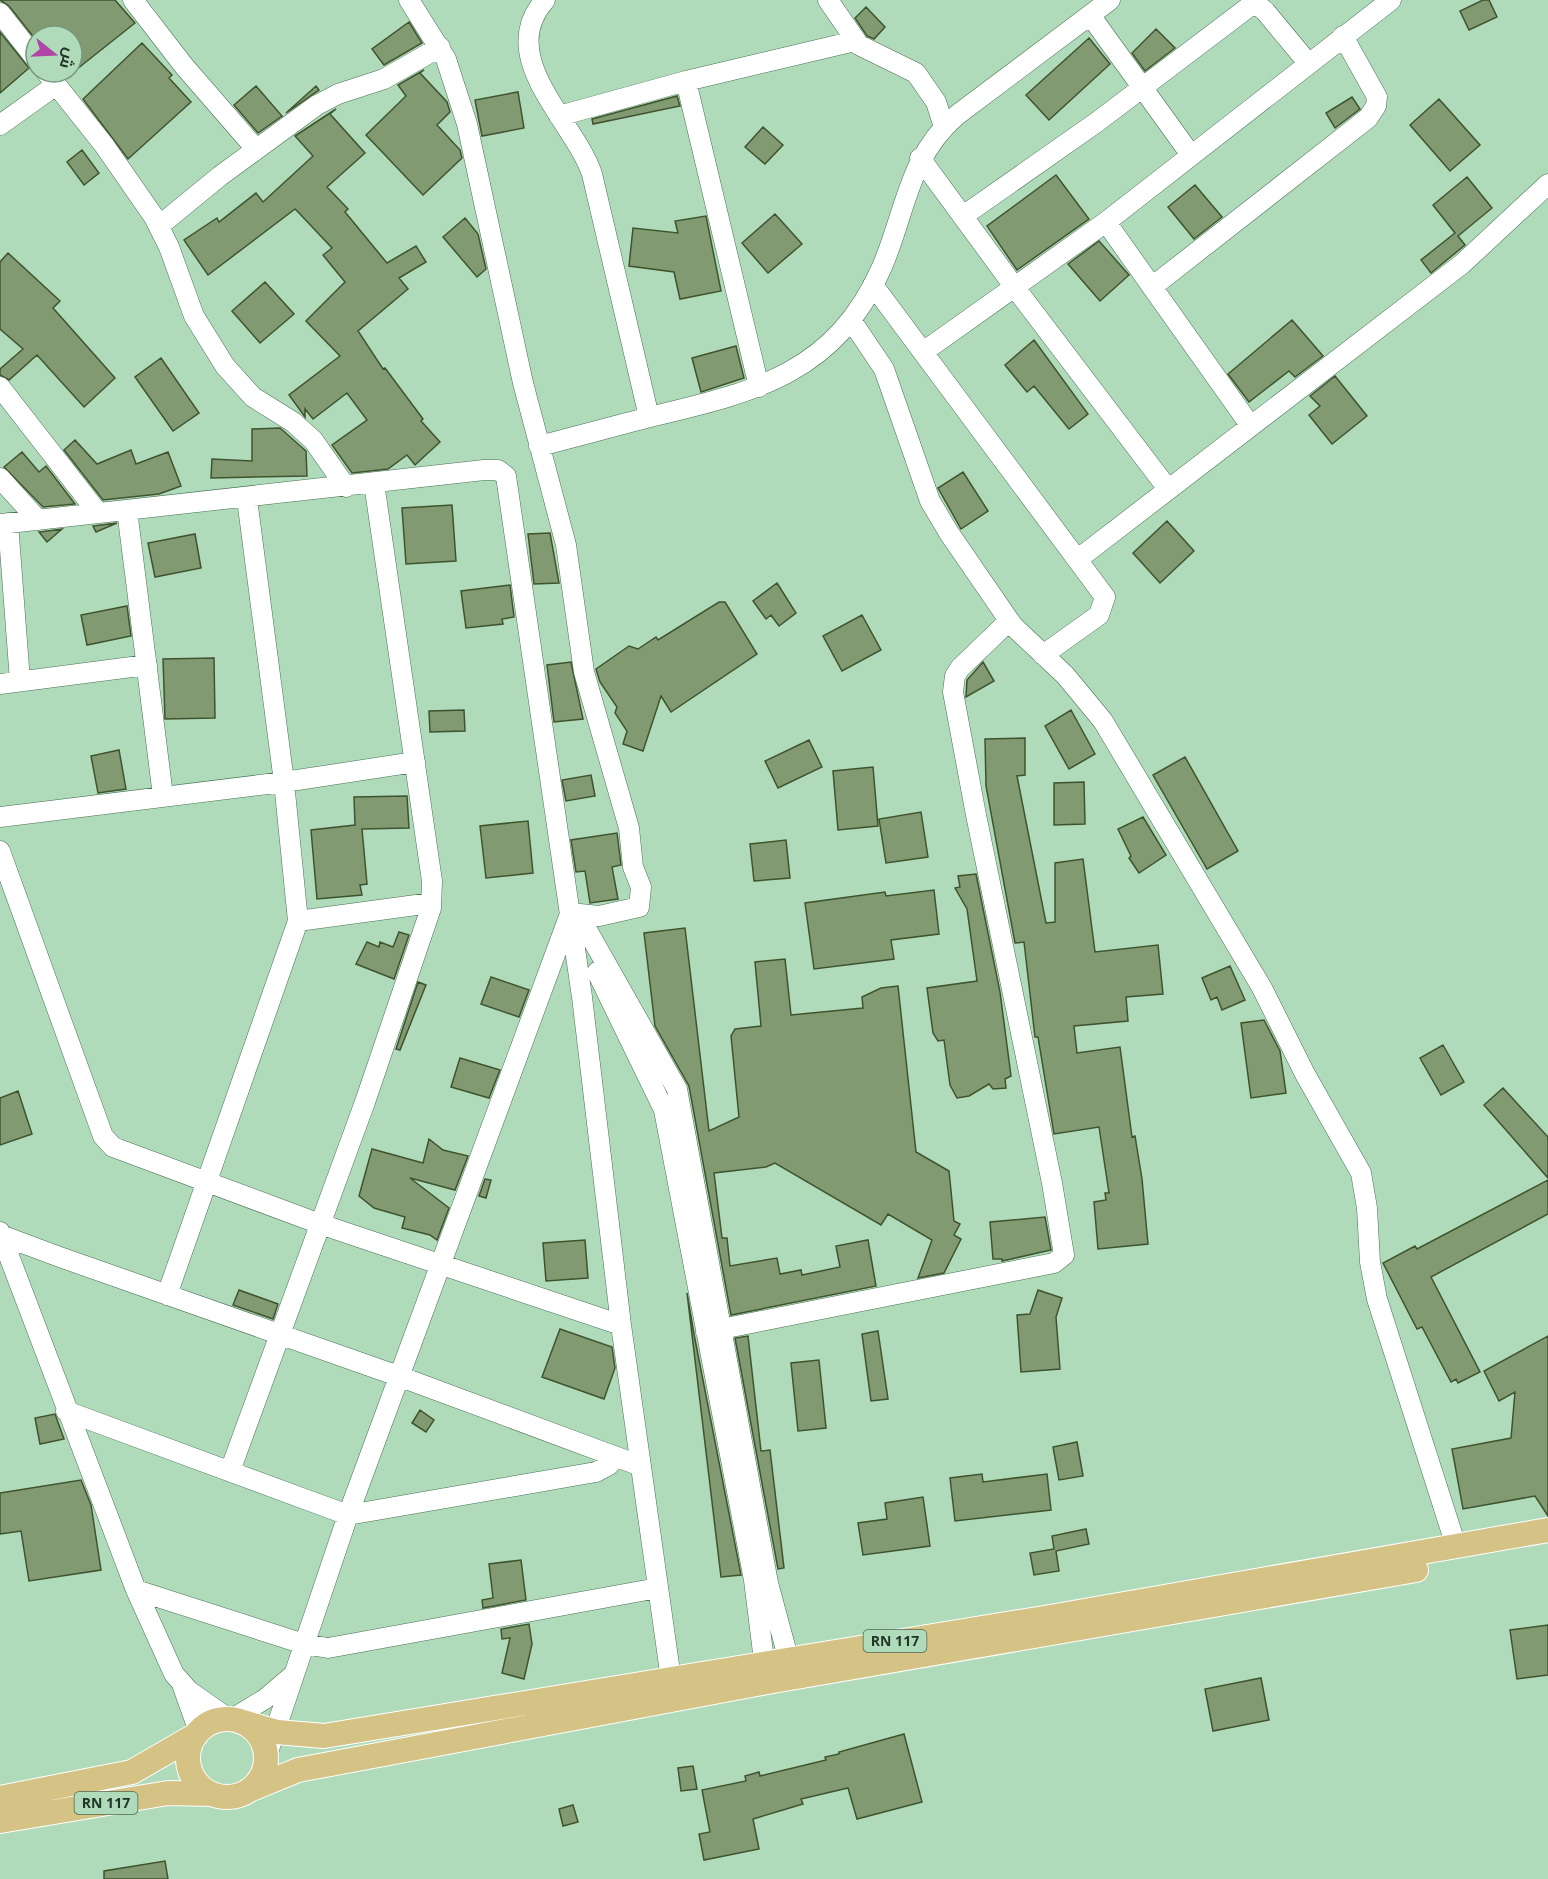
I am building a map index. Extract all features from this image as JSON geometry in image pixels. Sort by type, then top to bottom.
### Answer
[{"type":"main road","name":"RN 117","points":[[791,1668],[1061,1615],[1548,1530]]},
{"type":"main road","name":"RN 117","points":[[249,1790],[298,1770],[765,1672],[1548,1547]]},
{"type":"main road","name":"RN 117","points":[[235,1720],[277,1732],[324,1736],[671,1679],[765,1672]]},
{"type":"main road","points":[[235,1720],[259,1735],[264,1744],[266,1758],[263,1774],[249,1790],[232,1797],[212,1794],[198,1783],[189,1766],[190,1748],[197,1734],[213,1722],[235,1720]]},
{"type":"main road","name":"RN 117","points":[[0,1798],[132,1772],[197,1734]]},
{"type":"main road","name":"RN 117","points":[[0,1821],[168,1793],[212,1794]]},
{"type":"street","points":[[133,0],[184,66],[256,149]]},
{"type":"street","points":[[410,0],[440,47],[467,124],[539,446],[570,564],[585,672],[626,810],[632,844],[633,867],[641,887],[639,907],[598,916],[570,915]]},
{"type":"street","points":[[545,0],[532,20],[528,42],[537,76],[582,151],[592,174],[649,417]]},
{"type":"street","points":[[828,0],[855,41],[864,48],[916,73],[936,102],[944,127]]},
{"type":"street","points":[[539,446],[759,387],[812,359],[832,343],[851,320],[873,285],[891,245],[920,158],[944,127],[1110,0]]},
{"type":"street","points":[[923,352],[1016,289],[1106,222],[1391,0]]},
{"type":"street","points":[[963,216],[1142,88],[1250,6],[1258,6],[1265,11],[1308,63]]},
{"type":"street","points":[[0,13],[24,44]]},
{"type":"street","points":[[1090,15],[1191,155]]},
{"type":"street","points":[[1152,287],[1368,118],[1376,106],[1377,98],[1343,36]]},
{"type":"street","points":[[559,116],[686,81],[855,41]]},
{"type":"street","points":[[159,226],[256,149],[328,99],[384,79],[440,47]]},
{"type":"street","points":[[686,81],[759,387]]},
{"type":"street","points":[[0,125],[44,84]]},
{"type":"street","points":[[56,84],[110,153],[159,226],[194,316],[225,366],[253,397],[293,422],[308,435],[346,487]]},
{"type":"street","points":[[920,158],[1168,489]]},
{"type":"street","points":[[1078,560],[1250,425],[1462,264],[1548,184]]},
{"type":"street","points":[[1106,222],[1250,425]]},
{"type":"street","points":[[873,285],[1103,594],[1104,604],[1092,621],[1043,655]]},
{"type":"street","points":[[851,320],[884,369],[935,511],[1010,621],[1082,693],[1103,721],[1262,988],[1305,1074],[1357,1166],[1364,1183],[1370,1262],[1377,1299],[1456,1546]]},
{"type":"street","points":[[3,396],[98,513]]},
{"type":"street","points":[[20,681],[7,610],[4,524],[248,499],[492,470],[503,472],[506,476],[570,915],[621,1325],[671,1679]]},
{"type":"street","points":[[0,478],[38,520]]},
{"type":"street","points":[[230,1471],[427,927],[431,903],[432,881],[374,483]]},
{"type":"street","points":[[167,1295],[298,921],[284,782],[248,499]]},
{"type":"street","points":[[128,510],[163,796]]},
{"type":"street","points":[[713,1330],[1053,1263],[1064,1255],[1054,1194],[953,692],[955,676],[960,668],[1010,621]]},
{"type":"street","points":[[0,684],[147,664]]},
{"type":"street","points":[[0,817],[284,782],[415,762]]},
{"type":"street","points":[[0,851],[103,1136],[119,1151],[320,1224],[621,1325]]},
{"type":"street","points":[[298,921],[431,903]]},
{"type":"street","points":[[570,915],[581,922],[677,1089],[672,1109],[713,1330],[754,1580],[765,1672]]},
{"type":"street","points":[[266,1758],[277,1732],[292,1676],[348,1515],[401,1377],[570,915]]},
{"type":"street","points":[[1,1233],[641,1466]]},
{"type":"street","points":[[1,1233],[66,1411],[136,1590],[162,1652],[182,1684],[197,1734]]},
{"type":"street","points":[[713,1330],[744,1443],[768,1583],[791,1668]]},
{"type":"street","points":[[66,1411],[348,1515],[596,1472],[609,1465],[615,1457]]},
{"type":"street","points":[[136,1590],[304,1644],[338,1647],[658,1588]]},
{"type":"street","points":[[182,1684],[235,1720],[292,1676]]},
{"type":"building","points":[[0,0],[115,0],[135,23],[84,63],[84,24],[24,25],[9,6]]},
{"type":"building","points":[[1483,0],[1489,0],[1497,17],[1469,30],[1460,11]]},
{"type":"building","points":[[866,7],[885,27],[874,39],[867,36],[855,18]]},
{"type":"building","points":[[409,22],[422,43],[384,65],[372,49]]},
{"type":"building","points":[[1156,29],[1175,48],[1145,71],[1132,53]]},
{"type":"building","points":[[0,32],[24,62],[24,72],[0,93]]},
{"type":"building","points":[[1089,38],[1110,64],[1049,120],[1026,95]]},
{"type":"building","points":[[142,43],[172,75],[169,78],[191,102],[128,159],[83,99]]},
{"type":"building","points":[[424,70],[420,73],[447,102],[450,112],[437,125],[460,150],[462,158],[423,195],[366,135],[406,96],[398,85]]},
{"type":"building","points":[[256,86],[282,116],[258,133],[234,105]]},
{"type":"building","points":[[316,86],[319,90],[286,113]]},
{"type":"building","points":[[518,92],[524,128],[482,136],[475,100]]},
{"type":"building","points":[[677,96],[680,106],[593,124],[592,119]]},
{"type":"building","points":[[1352,97],[1360,109],[1335,128],[1326,113]]},
{"type":"building","points":[[1439,99],[1480,145],[1450,171],[1410,125]]},
{"type":"building","points":[[336,109],[330,114],[365,153],[327,187],[348,209],[345,212],[387,263],[416,246],[426,262],[399,278],[408,289],[358,331],[383,369],[385,368],[423,419],[421,421],[440,442],[415,465],[407,455],[388,469],[352,473],[332,445],[367,420],[347,393],[313,419],[305,409],[305,417],[289,395],[340,356],[306,321],[345,282],[323,255],[332,248],[295,209],[208,275],[184,240],[217,218],[219,222],[256,193],[263,202],[313,156],[295,136]]},
{"type":"building","points":[[763,127],[783,145],[765,164],[745,147]]},
{"type":"building","points":[[82,150],[99,173],[84,185],[67,162]]},
{"type":"building","points":[[1056,175],[1089,219],[1017,270],[987,226]]},
{"type":"building","points":[[1467,177],[1492,208],[1458,236],[1465,245],[1431,273],[1421,260],[1455,233],[1433,205]]},
{"type":"building","points":[[1195,185],[1222,217],[1194,239],[1168,207]]},
{"type":"building","points":[[775,214],[802,244],[768,273],[742,243]]},
{"type":"building","points":[[706,216],[721,291],[680,299],[674,272],[629,266],[633,228],[678,233],[675,221]]},
{"type":"building","points":[[465,218],[478,234],[486,269],[477,277],[443,237]]},
{"type":"building","points":[[1099,241],[1129,275],[1100,301],[1068,264]]},
{"type":"building","points":[[8,253],[60,301],[53,308],[115,378],[84,407],[37,355],[9,380],[0,375],[0,369],[23,349],[0,329],[0,262]]},
{"type":"building","points":[[265,282],[294,314],[260,343],[232,311]]},
{"type":"building","points":[[1292,320],[1323,356],[1295,377],[1289,371],[1249,402],[1228,374]]},
{"type":"building","points":[[1034,340],[1088,414],[1069,429],[1034,386],[1027,392],[1005,365]]},
{"type":"building","points":[[736,346],[744,378],[701,392],[692,358]]},
{"type":"building","points":[[161,358],[199,413],[173,431],[135,377]]},
{"type":"building","points":[[1335,376],[1367,416],[1332,444],[1309,415],[1320,406],[1310,396]]},
{"type":"building","points":[[280,428],[306,451],[307,476],[211,478],[212,459],[252,461],[252,429]]},
{"type":"building","points":[[75,440],[97,464],[131,450],[136,464],[168,452],[181,486],[159,494],[103,500],[64,450]]},
{"type":"building","points":[[22,452],[39,472],[46,466],[75,504],[43,507],[4,467]]},
{"type":"building","points":[[963,472],[988,511],[961,529],[938,488]]},
{"type":"building","points":[[452,505],[456,561],[406,564],[402,508]]},
{"type":"building","points":[[1167,521],[1194,551],[1160,583],[1133,553]]},
{"type":"building","points":[[117,523],[96,532],[93,526]]},
{"type":"building","points":[[62,529],[47,542],[39,532],[40,532]]},
{"type":"building","points":[[550,533],[559,583],[534,584],[528,534]]},
{"type":"building","points":[[195,534],[201,568],[155,577],[148,543]]},
{"type":"building","points":[[777,583],[796,613],[779,626],[771,615],[766,619],[753,601]]},
{"type":"building","points":[[510,585],[514,617],[502,619],[503,624],[466,628],[461,591]]},
{"type":"building","points":[[719,602],[725,602],[757,654],[671,712],[661,696],[643,751],[623,744],[627,731],[615,713],[617,707],[600,682],[596,669],[629,646],[638,649],[656,637],[658,640]]},
{"type":"building","points":[[127,606],[131,636],[87,645],[81,615]]},
{"type":"building","points":[[862,615],[881,650],[842,671],[823,636]]},
{"type":"building","points":[[214,658],[215,718],[165,719],[163,659]]},
{"type":"building","points":[[571,662],[583,719],[554,722],[547,665]]},
{"type":"building","points":[[983,662],[994,681],[966,697],[967,680]]},
{"type":"building","points":[[464,710],[465,731],[430,732],[429,711]]},
{"type":"building","points":[[1071,710],[1095,754],[1069,769],[1045,726]]},
{"type":"building","points":[[1025,738],[1025,775],[1017,776],[1046,923],[1055,922],[1055,863],[1083,859],[1095,952],[1158,945],[1163,994],[1126,997],[1128,1021],[1074,1026],[1077,1053],[1120,1047],[1132,1137],[1135,1136],[1142,1179],[1148,1244],[1098,1249],[1094,1202],[1106,1200],[1105,1193],[1109,1193],[1099,1127],[1054,1134],[1038,1037],[1035,1037],[1024,942],[1015,943],[986,786],[985,739]]},
{"type":"building","points":[[809,740],[822,767],[778,788],[765,761]]},
{"type":"building","points":[[119,750],[126,789],[98,793],[91,756]]},
{"type":"building","points":[[1185,757],[1238,851],[1207,869],[1153,775]]},
{"type":"building","points":[[873,767],[878,826],[838,830],[833,771]]},
{"type":"building","points":[[591,775],[595,796],[566,801],[562,780]]},
{"type":"building","points":[[1084,782],[1085,824],[1054,825],[1054,783]]},
{"type":"building","points":[[407,796],[409,828],[362,829],[367,884],[360,885],[362,895],[317,899],[311,830],[355,825],[354,797]]},
{"type":"building","points":[[921,812],[928,857],[886,863],[879,819]]},
{"type":"building","points":[[1143,817],[1166,855],[1139,873],[1129,858],[1131,856],[1118,829]]},
{"type":"building","points":[[528,821],[533,873],[486,878],[480,826]]},
{"type":"building","points":[[617,833],[621,865],[612,867],[618,899],[590,903],[585,871],[576,872],[571,840]]},
{"type":"building","points":[[786,840],[790,878],[754,881],[750,844]]},
{"type":"building","points":[[976,874],[1000,992],[1011,1076],[1005,1079],[1006,1088],[993,1089],[989,1084],[969,1096],[957,1098],[950,1085],[944,1040],[938,1041],[933,1033],[927,988],[977,981],[967,909],[955,888],[960,887],[958,876]]},
{"type":"building","points":[[934,890],[939,934],[891,940],[894,959],[814,969],[805,903],[885,892],[886,896]]},
{"type":"building","points":[[685,928],[709,1131],[739,1117],[731,1036],[735,1029],[761,1026],[755,962],[785,959],[791,1015],[863,1008],[862,997],[881,988],[898,986],[916,1152],[949,1171],[954,1221],[960,1224],[954,1235],[961,1239],[944,1273],[918,1278],[932,1240],[888,1214],[881,1225],[775,1163],[766,1167],[714,1173],[722,1238],[727,1238],[730,1266],[777,1258],[780,1274],[801,1270],[802,1275],[840,1267],[836,1246],[868,1240],[876,1286],[731,1315],[689,1086],[655,1026],[644,933]]},
{"type":"building","points":[[399,932],[409,935],[394,979],[356,964],[367,942],[379,947],[380,942],[393,947]]},
{"type":"building","points":[[1230,966],[1245,1000],[1222,1010],[1217,997],[1211,1000],[1202,978]]},
{"type":"building","points":[[491,977],[529,990],[519,1017],[481,1004]]},
{"type":"building","points":[[418,982],[426,985],[400,1050],[396,1049]]},
{"type":"building","points":[[1264,1020],[1280,1051],[1286,1093],[1251,1098],[1241,1023]]},
{"type":"building","points":[[1443,1045],[1464,1082],[1441,1095],[1420,1058]]},
{"type":"building","points":[[460,1058],[500,1070],[489,1098],[451,1087]]},
{"type":"building","points":[[1503,1088],[1548,1137],[1548,1178],[1484,1105]]},
{"type":"building","points":[[18,1091],[32,1134],[0,1145],[0,1098]]},
{"type":"building","points":[[429,1139],[443,1150],[468,1156],[455,1190],[410,1178],[449,1208],[437,1240],[430,1235],[402,1228],[405,1217],[374,1208],[359,1196],[372,1149],[423,1163]]},
{"type":"building","points":[[485,1179],[491,1180],[486,1198],[479,1196]]},
{"type":"building","points":[[1548,1180],[1548,1214],[1431,1277],[1480,1372],[1458,1383],[1456,1379],[1451,1382],[1422,1327],[1417,1329],[1383,1263],[1415,1246],[1417,1249]]},
{"type":"building","points":[[1045,1217],[1051,1250],[1002,1261],[1002,1259],[993,1259],[990,1222]]},
{"type":"building","points":[[585,1240],[588,1278],[546,1281],[543,1243]]},
{"type":"building","points":[[239,1290],[278,1304],[273,1319],[233,1305]]},
{"type":"building","points":[[1038,1290],[1062,1298],[1056,1317],[1060,1369],[1021,1372],[1017,1315],[1030,1314]]},
{"type":"building","points":[[687,1293],[694,1334],[741,1575],[721,1577]]},
{"type":"building","points":[[560,1329],[612,1347],[615,1368],[604,1399],[542,1377]]},
{"type":"building","points":[[878,1331],[888,1399],[871,1401],[862,1334]]},
{"type":"building","points":[[748,1336],[761,1451],[770,1450],[784,1568],[778,1569],[735,1338]]},
{"type":"building","points":[[1548,1336],[1548,1516],[1535,1496],[1463,1509],[1452,1449],[1511,1438],[1515,1392],[1499,1401],[1484,1371]]},
{"type":"building","points":[[819,1360],[826,1428],[798,1431],[791,1363]]},
{"type":"building","points":[[420,1410],[434,1420],[426,1432],[412,1423]]},
{"type":"building","points":[[55,1414],[64,1439],[40,1444],[35,1418]]},
{"type":"building","points":[[1077,1442],[1083,1476],[1059,1480],[1053,1447]]},
{"type":"building","points":[[982,1474],[983,1482],[1047,1474],[1051,1510],[955,1521],[950,1478]]},
{"type":"building","points":[[81,1480],[91,1505],[101,1570],[29,1581],[21,1531],[0,1534],[0,1493]]},
{"type":"building","points":[[923,1497],[930,1546],[863,1555],[858,1523],[887,1519],[885,1503]]},
{"type":"building","points":[[1086,1529],[1089,1544],[1056,1551],[1059,1571],[1034,1575],[1030,1553],[1054,1549],[1052,1536]]},
{"type":"building","points":[[521,1560],[526,1600],[483,1608],[482,1600],[493,1598],[489,1564]]},
{"type":"building","points":[[529,1624],[532,1644],[524,1679],[502,1673],[510,1638],[502,1639],[501,1629]]},
{"type":"building","points":[[1548,1625],[1548,1675],[1517,1679],[1510,1630]]},
{"type":"building","points":[[1261,1678],[1269,1720],[1213,1731],[1205,1689]]},
{"type":"building","points":[[904,1734],[922,1802],[857,1819],[848,1788],[801,1799],[803,1804],[753,1819],[759,1849],[704,1860],[699,1834],[710,1832],[702,1790],[746,1781],[745,1776],[759,1772],[760,1776],[826,1760],[825,1757],[839,1754],[839,1752]]},
{"type":"building","points":[[693,1766],[697,1789],[681,1791],[678,1768]]},
{"type":"building","points":[[573,1805],[578,1822],[563,1826],[559,1809]]},
{"type":"building","points":[[165,1861],[168,1879],[104,1879],[104,1871]]}]
